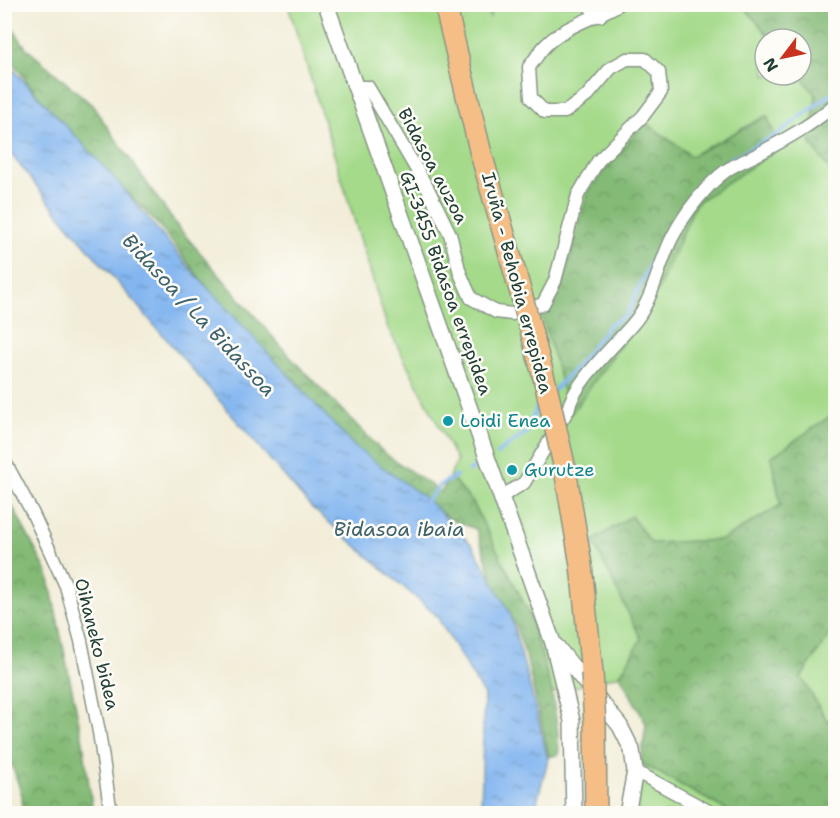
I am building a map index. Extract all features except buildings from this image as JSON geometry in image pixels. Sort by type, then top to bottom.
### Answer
[{"type":"highway","name":"Iruña - Behobia errepidea","points":[[445,4],[480,150],[546,386],[565,470],[581,565],[592,683],[596,813]]},
{"type":"street","name":"GI-3455 Bidasoa errepidea","points":[[326,4],[553,643]]},
{"type":"street","points":[[587,4],[600,16]]},
{"type":"street","name":"Bidasoa auzoa","points":[[355,87],[368,87],[428,189],[450,234],[460,273],[471,298],[496,312],[512,314],[543,304],[555,281],[578,195],[598,161],[643,116],[661,92],[659,72],[645,59],[627,59],[611,68],[587,96],[565,112],[545,112],[531,98],[529,67],[547,44],[567,30],[600,16],[619,4]]},
{"type":"street","points":[[502,496],[524,483],[568,410],[570,399],[638,318],[659,273],[672,237],[700,195],[727,170],[788,138],[836,103]]},
{"type":"street","name":"Oihaneko bidea","points":[[4,460],[32,512],[66,586],[81,641],[99,732],[111,813]]},
{"type":"street","points":[[553,643],[592,683],[626,736],[632,750],[635,771],[627,813]]},
{"type":"street","points":[[553,643],[568,703],[573,738],[574,813]]},
{"type":"street","points":[[568,703],[574,695],[592,683]]},
{"type":"street","points":[[635,771],[714,813]]},
{"type":"green space","points":[[288,5],[486,5],[490,18],[492,5],[743,5],[761,27],[753,27],[753,87],[810,87],[816,95],[810,142],[835,177],[835,413],[771,457],[781,505],[722,540],[651,543],[641,640],[620,675],[552,693],[530,615],[473,503],[450,476],[457,461],[387,326]],"holes":[[[766,116],[696,203],[541,312],[564,281],[645,122],[691,156]]]},
{"type":"green space","points":[[743,5],[835,5],[835,177],[810,142],[816,96],[809,87],[813,87],[813,27],[761,27]]},
{"type":"green space","points":[[4,15],[26,48],[92,105],[177,226],[291,358],[384,453],[441,492],[450,476],[473,503],[530,615],[552,693],[559,754],[549,757],[526,656],[515,623],[500,611],[476,529],[452,520],[334,434],[296,380],[264,361],[162,229],[44,104],[5,52]]},
{"type":"green space","points":[[767,116],[780,148],[696,203],[654,299],[570,415],[541,312],[564,281],[589,190],[645,122],[691,156]]},
{"type":"green space","points":[[835,413],[835,627],[801,677],[827,721],[835,716],[835,813],[732,813],[641,763],[646,724],[620,675],[641,639],[593,541],[631,516],[651,543],[722,540],[781,505],[771,457]]},
{"type":"green space","points":[[4,490],[48,574],[83,742],[93,813],[23,813],[22,795],[5,744]]},
{"type":"green space","points":[[835,627],[835,716],[827,721],[801,677]]},
{"type":"green space","points":[[641,763],[732,813],[637,814]]},
{"type":"water","name":"Bidasoa ibaia","points":[[5,57],[11,67],[110,173],[193,272],[355,447],[428,500],[473,546],[510,613],[534,702],[548,760],[537,801],[540,813],[481,813],[484,695],[436,615],[311,507],[68,225],[5,147]]},
{"type":"waterway","points":[[680,212],[697,185],[730,159],[777,135],[836,90]]},
{"type":"waterway","points":[[554,390],[577,366],[610,324],[627,315],[645,274],[670,229]]},
{"type":"waterway","points":[[497,454],[527,432],[537,407],[543,402]]},
{"type":"waterway","points":[[469,471],[480,466]]},
{"type":"waterway","points":[[425,503],[440,485],[456,476]]},
{"type":"place","name":"Loidi Enea","points":[[448,421]]},
{"type":"place","name":"Gurutze","points":[[512,470]]},
{"type":"water label","name":"Bidasoa / La Bidassoa","points":[[199,315]]}]
